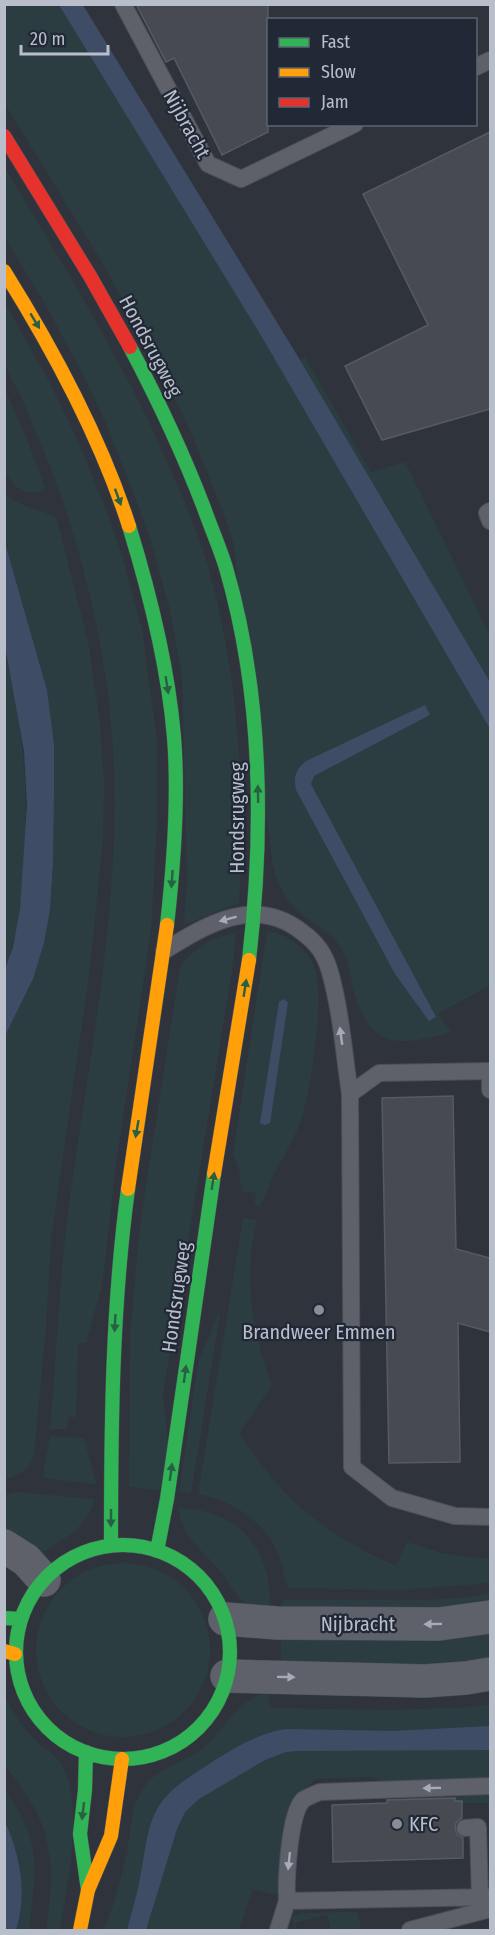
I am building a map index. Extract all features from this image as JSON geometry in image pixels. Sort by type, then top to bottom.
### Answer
[{"type":"main road","name":"Hondsrugweg","points":[[4,136],[97,286],[148,381],[195,481],[225,567],[243,644],[253,704],[258,802],[257,870],[248,968],[215,1164],[167,1500],[157,1551]]},
{"type":"main road","points":[[4,271],[40,329],[100,448],[136,547],[159,631],[173,728],[175,802],[172,883],[147,1071],[132,1158],[116,1297],[111,1545]]},
{"type":"main road","points":[[111,1545],[135,1545],[157,1551],[187,1566],[210,1589],[225,1619],[230,1647],[227,1676],[217,1703],[200,1726],[177,1744],[150,1755],[122,1759],[86,1752],[58,1737],[35,1714],[21,1686],[10,1653],[21,1619],[30,1598],[44,1580],[63,1563],[78,1555],[111,1545]]},
{"type":"main road","points":[[4,1618],[21,1619]]},
{"type":"main road","points":[[86,1752],[80,1834],[88,1890]]},
{"type":"main road","points":[[80,1930],[88,1890],[111,1836],[122,1759]]},
{"type":"street","points":[[4,1546],[26,1560],[44,1580]]},
{"type":"street","name":"Nijbracht","points":[[225,1619],[277,1623],[439,1624],[490,1617]]},
{"type":"street","points":[[227,1676],[425,1681],[490,1674]]},
{"type":"lane","name":"Nijbracht","points":[[123,4],[208,164],[241,179],[351,126]]},
{"type":"lane","points":[[490,511],[487,513],[490,521]]},
{"type":"lane","points":[[164,951],[210,924],[232,917],[254,914],[288,921],[316,943],[330,971],[350,1094],[352,1467],[392,1498],[455,1516],[490,1517]]},
{"type":"lane","points":[[350,1094],[379,1073],[490,1071],[490,1090]]},
{"type":"lane","points":[[278,1930],[287,1901],[286,1885],[294,1815],[303,1800],[320,1792],[490,1786]]},
{"type":"lane","points":[[465,1828],[478,1827],[487,1901]]},
{"type":"lane","points":[[287,1901],[487,1901]]},
{"type":"lane","points":[[410,1930],[487,1901]]},
{"type":"shaded area","points":[[5,5],[59,5],[263,339],[490,729],[490,986],[438,1013],[451,1032],[401,1041],[388,1039],[377,1033],[368,1024],[360,1009],[347,961],[339,945],[326,932],[295,909],[280,886],[273,867],[233,541],[220,504],[195,441],[159,366],[99,257],[5,104]],"holes":[[[425,706],[430,715],[314,776],[311,784],[435,1017],[395,974],[296,790],[295,781],[298,770],[306,761]]]},
{"type":"shaded area","points":[[5,168],[115,355],[154,433],[196,530],[218,607],[233,691],[240,775],[239,903],[184,925],[187,878],[182,676],[170,610],[149,534],[107,425],[43,300],[5,238]]},
{"type":"shaded area","points":[[5,303],[49,381],[77,439],[108,515],[142,629],[157,741],[157,822],[151,930],[115,1172],[102,1286],[86,1343],[78,1343],[76,1417],[68,1417],[67,1429],[50,1429],[66,1233],[104,965],[110,905],[114,845],[111,724],[99,639],[79,553],[48,460],[6,366],[3,348]]},
{"type":"shaded area","points":[[305,357],[371,472],[405,462],[490,635],[490,682],[300,360]]},
{"type":"shaded area","points":[[5,389],[45,488],[38,493],[26,492],[15,486],[5,472]]},
{"type":"shaded area","points":[[4,492],[22,505],[56,517],[88,641],[100,723],[104,782],[103,840],[89,976],[51,1240],[46,1327],[34,1455],[23,1472],[5,1479],[5,1036],[33,979],[44,943],[50,910],[53,863],[54,744],[47,690],[5,543]]},
{"type":"shaded area","points":[[4,646],[20,732],[26,815],[20,910],[13,946],[5,969]]},
{"type":"shaded area","points":[[267,931],[290,939],[308,955],[312,962],[318,982],[318,1021],[309,1088],[301,1120],[259,1206],[254,1205],[256,1193],[241,1191],[242,1183],[240,1183],[239,1170],[233,1154]]},
{"type":"shaded area","points":[[236,933],[232,971],[163,1395],[168,1444],[160,1490],[129,1487],[130,1336],[140,1224],[180,967],[204,944]]},
{"type":"shaded area","points":[[243,1218],[257,1220],[250,1283],[259,1344],[272,1385],[239,1434],[289,1497],[307,1513],[347,1541],[396,1566],[407,1542],[445,1554],[490,1559],[490,1583],[402,1590],[289,1588],[280,1561],[266,1533],[236,1508],[198,1494]]},
{"type":"shaded area","points":[[218,1314],[220,1314],[191,1493],[179,1492],[198,1363]]},
{"type":"shaded area","points":[[50,1436],[84,1438],[96,1484],[44,1478]]},
{"type":"shaded area","points":[[15,1492],[94,1499],[91,1510],[80,1526],[39,1556],[5,1532],[4,1495]]},
{"type":"shaded area","points":[[179,1508],[220,1517],[236,1526],[249,1538],[259,1553],[266,1571],[270,1591],[270,1613],[247,1604],[236,1594],[184,1528]]},
{"type":"shaded area","points":[[123,1563],[156,1570],[185,1588],[203,1617],[210,1650],[203,1683],[185,1712],[156,1730],[123,1737],[90,1730],[61,1712],[43,1683],[36,1650],[43,1617],[61,1588],[90,1570]]},
{"type":"shaded area","points":[[490,1593],[490,1608],[281,1612],[283,1600],[424,1600],[460,1598]]},
{"type":"shaded area","points":[[490,1626],[490,1665],[281,1669],[281,1631]]},
{"type":"shaded area","points":[[269,1691],[269,1704],[273,1708],[389,1710],[472,1707],[490,1704],[490,1780],[380,1783],[374,1777],[316,1779],[291,1803],[278,1893],[274,1895],[253,1889],[239,1930],[104,1930],[127,1852],[135,1805],[143,1788],[162,1771],[198,1752],[239,1708]]},
{"type":"shaded area","points":[[4,1695],[24,1727],[39,1744],[58,1759],[68,1778],[72,1798],[72,1844],[60,1930],[46,1930],[51,1888],[51,1863],[44,1829],[35,1809],[5,1765]]},
{"type":"shaded area","points":[[4,1789],[17,1807],[25,1824],[34,1857],[34,1891],[29,1930],[16,1930],[21,1910],[22,1887],[19,1860],[5,1819]]},
{"type":"shaded area","points":[[490,1793],[490,1807],[488,1803],[455,1801],[455,1795],[445,1795],[445,1802],[405,1803],[405,1796]]},
{"type":"shaded area","points":[[357,1912],[361,1928],[349,1930],[331,1930],[327,1915],[295,1923],[297,1930],[295,1930],[291,1917],[302,1913]]},
{"type":"water","points":[[59,5],[83,5],[300,360],[490,682],[490,729],[263,339]]},
{"type":"water","points":[[5,543],[47,690],[54,744],[54,796],[50,910],[44,943],[33,979],[5,1036],[5,969],[13,947],[20,909],[27,805],[24,751],[5,646]]},
{"type":"water","points":[[425,705],[430,715],[314,776],[311,784],[436,1017],[429,1021],[395,974],[296,790],[295,781],[298,770],[306,761]]},
{"type":"water","points":[[283,999],[288,1002],[270,1123],[265,1125],[260,1123],[279,1002]]},
{"type":"water","points":[[490,1726],[490,1750],[297,1751],[286,1752],[265,1760],[199,1799],[185,1812],[177,1829],[146,1930],[127,1930],[148,1834],[158,1807],[181,1783],[232,1750],[258,1737],[286,1729],[393,1731]]},
{"type":"water","points":[[4,1819],[18,1860],[22,1888],[20,1916],[16,1930],[5,1930]]},
{"type":"building","points":[[136,4],[268,4],[268,132],[222,155],[174,58],[166,62]]},
{"type":"building","points":[[490,132],[490,409],[382,440],[345,366],[428,325],[363,194]]},
{"type":"building","points":[[453,1096],[456,1249],[490,1258],[490,1332],[458,1323],[460,1462],[389,1463],[382,1098]]},
{"type":"building","points":[[455,1798],[455,1801],[462,1801],[462,1818],[456,1823],[455,1828],[457,1834],[463,1838],[463,1858],[333,1862],[332,1805],[387,1803],[387,1800]]},
{"type":"traffic: fast","points":[[130,347],[170,427],[196,487],[224,560],[238,616],[247,665],[257,763],[257,862],[249,960]]},
{"type":"traffic: fast","points":[[129,526],[157,630],[174,737],[175,831],[167,925]]},
{"type":"traffic: fast","points":[[157,1551],[167,1499],[214,1174]]},
{"type":"traffic: fast","points":[[111,1545],[112,1411],[116,1322],[128,1189]]},
{"type":"traffic: fast","points":[[123,1545],[144,1547],[173,1558],[191,1570],[205,1584],[217,1602],[225,1621],[230,1652],[228,1673],[217,1702],[205,1720],[191,1734],[173,1746],[154,1754],[123,1759],[102,1757],[73,1746],[55,1734],[41,1720],[29,1702],[21,1683],[16,1652],[18,1631],[29,1602],[41,1584],[55,1570],[73,1558],[92,1550],[123,1545]]},
{"type":"traffic: fast","points":[[4,1618],[21,1619]]},
{"type":"traffic: fast","points":[[86,1752],[80,1834],[88,1890]]},
{"type":"traffic: slow","points":[[4,271],[41,332],[90,427],[129,526]]},
{"type":"traffic: slow","points":[[128,1189],[167,925]]},
{"type":"traffic: slow","points":[[214,1174],[249,960]]},
{"type":"traffic: slow","points":[[4,1651],[15,1654]]},
{"type":"traffic: slow","points":[[80,1930],[88,1890],[111,1836],[122,1759]]},
{"type":"traffic: jam","points":[[4,136],[90,276],[130,347]]},
{"type":"place","name":"Brandweer Emmen","points":[[319,1310]]},
{"type":"place","name":"KFC","points":[[397,1824]]}]
